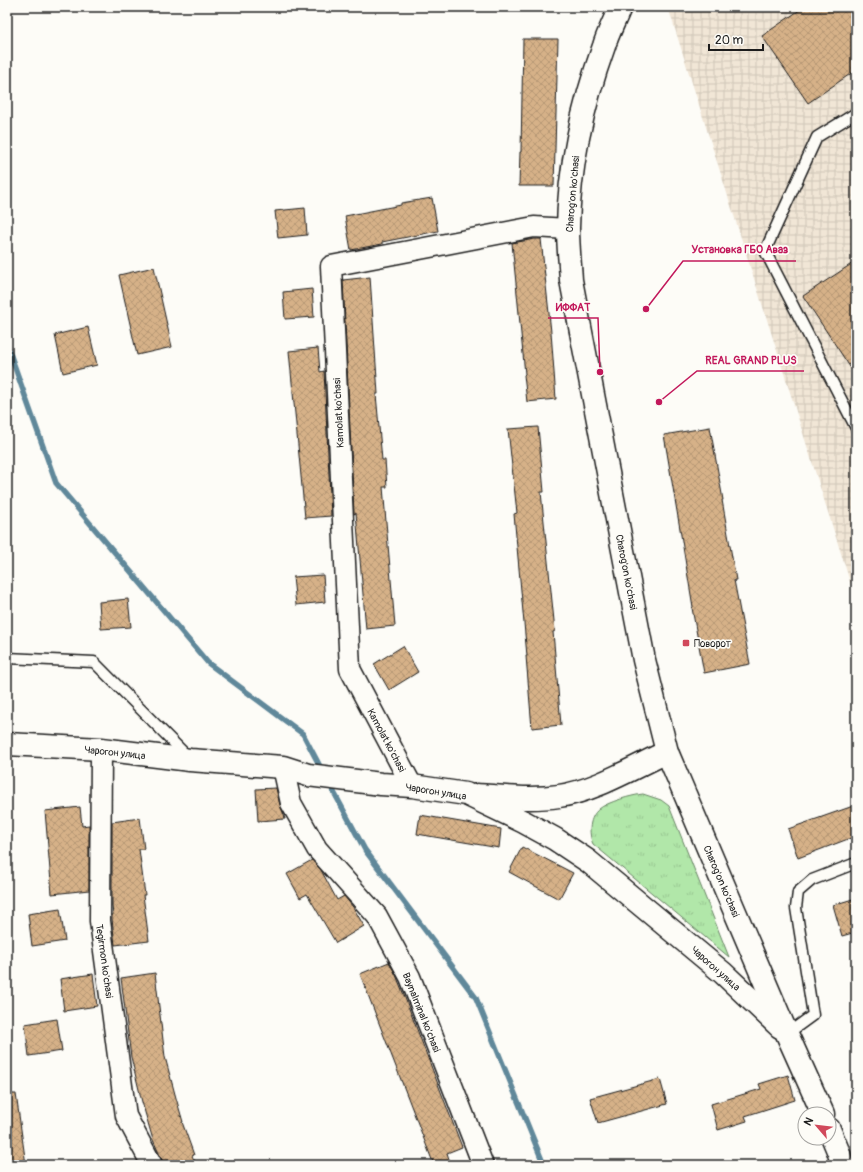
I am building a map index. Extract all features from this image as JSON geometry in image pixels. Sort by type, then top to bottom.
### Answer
[{"type":"main road","name":"Charog'on ko'chasi","points":[[620,7],[604,46],[590,90],[578,136],[571,181],[568,229],[571,280],[644,660],[667,752],[787,1034],[819,1106]]},
{"type":"main road","name":"Чарогон улица","points":[[7,744],[101,749],[190,760],[283,767],[308,775],[381,784],[412,786],[466,794],[524,822],[588,861],[723,973],[787,1034]]},
{"type":"main road","points":[[466,794],[531,798],[561,796],[591,788],[667,752]]},
{"type":"main road","points":[[836,1146],[842,1165]]},
{"type":"street","name":"Kamolat ko'chasi","points":[[412,786],[350,669],[331,266],[534,227],[568,229]]},
{"type":"street","name":"Tegirmon ko'chasi","points":[[101,749],[100,921],[126,1116],[152,1165]]},
{"type":"street","name":"Baynalminal ko'chasi","points":[[283,767],[291,803],[317,849],[377,916],[410,977],[483,1165]]},
{"type":"lane","points":[[856,113],[817,138],[765,251],[856,427]]},
{"type":"lane","points":[[7,658],[94,662],[190,760]]},
{"type":"lane","points":[[787,1034],[813,1015],[796,908],[798,892],[812,880],[856,863]]},
{"type":"shaded area","points":[[668,7],[856,7],[856,589],[852,588]]},
{"type":"green space","points":[[643,794],[661,800],[669,806],[729,957],[593,844],[590,835],[590,825],[593,816],[599,809],[614,801]]},
{"type":"building","points":[[804,7],[856,7],[856,70],[808,103],[762,36]]},
{"type":"building","points":[[523,39],[558,39],[554,186],[519,186]]},
{"type":"building","points":[[432,198],[438,231],[382,242],[382,244],[351,250],[345,216],[401,205],[401,203]]},
{"type":"building","points":[[305,208],[307,235],[278,238],[275,211]]},
{"type":"building","points":[[541,239],[551,332],[556,399],[527,402],[512,243]]},
{"type":"building","points":[[856,261],[856,376],[803,296]]},
{"type":"building","points":[[154,267],[172,347],[137,355],[119,275]]},
{"type":"building","points":[[370,277],[378,394],[376,394],[382,460],[385,460],[387,487],[383,487],[395,626],[366,629],[356,513],[354,514],[343,280]]},
{"type":"building","points":[[312,289],[314,317],[285,319],[283,292]]},
{"type":"building","points":[[88,327],[97,365],[63,373],[55,335]]},
{"type":"building","points":[[318,348],[320,372],[324,371],[331,516],[305,518],[289,351]]},
{"type":"building","points":[[538,427],[544,492],[541,492],[555,631],[553,632],[561,725],[532,728],[514,514],[517,513],[508,429]]},
{"type":"building","points":[[710,427],[736,580],[734,580],[750,664],[704,673],[664,435]]},
{"type":"building","points":[[323,575],[325,602],[296,605],[293,577]]},
{"type":"building","points":[[128,599],[131,627],[101,629],[99,602]]},
{"type":"building","points":[[403,646],[418,672],[389,690],[374,664]]},
{"type":"building","points":[[276,788],[285,819],[258,821],[256,789]]},
{"type":"building","points":[[856,805],[856,836],[798,858],[788,829]]},
{"type":"building","points":[[80,807],[82,826],[89,825],[89,890],[52,894],[45,811]]},
{"type":"building","points":[[420,815],[501,829],[499,848],[417,834]]},
{"type":"building","points":[[140,818],[144,849],[139,849],[149,941],[115,945],[112,919],[112,822]]},
{"type":"building","points":[[522,847],[573,873],[559,899],[509,872]]},
{"type":"building","points":[[312,860],[321,870],[337,900],[344,896],[353,907],[364,926],[336,943],[307,894],[300,898],[287,874]]},
{"type":"building","points":[[856,898],[856,932],[842,936],[833,905]]},
{"type":"building","points":[[60,909],[65,941],[32,946],[28,914]]},
{"type":"building","points":[[389,962],[402,990],[462,1147],[447,1153],[451,1165],[434,1165],[360,974]]},
{"type":"building","points":[[155,973],[165,1057],[182,1122],[194,1155],[192,1156],[197,1165],[163,1165],[153,1140],[131,1057],[121,978]]},
{"type":"building","points":[[93,974],[97,1006],[64,1011],[60,979]]},
{"type":"building","points":[[57,1019],[62,1051],[29,1056],[25,1024]]},
{"type":"building","points":[[788,1075],[795,1100],[745,1116],[747,1121],[718,1130],[711,1104],[761,1089],[759,1084]]},
{"type":"building","points":[[660,1079],[667,1104],[598,1123],[590,1098]]},
{"type":"building","points":[[7,1094],[16,1094],[26,1165],[7,1165]]},
{"type":"waterway","points":[[7,345],[56,483],[208,663],[303,734],[323,772]]},
{"type":"waterway","points":[[329,783],[365,850],[476,998],[544,1165]]},
{"type":"place","name":"Установка ГБО Аваз","points":[[646,309]]},
{"type":"place","name":"ИФФАТ","points":[[600,372]]},
{"type":"place","name":"REAL GRAND PLUS","points":[[659,402]]},
{"type":"place","name":"Поворот","points":[[686,643]]}]
